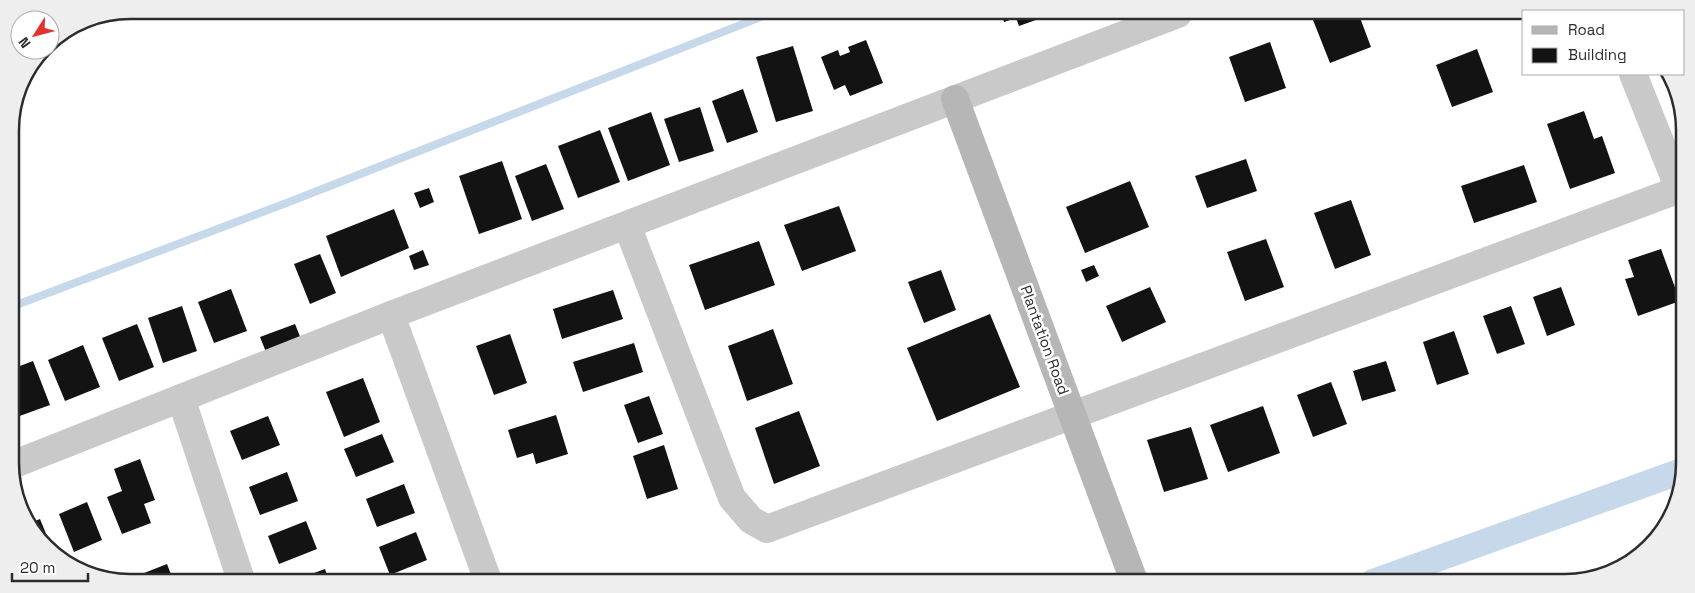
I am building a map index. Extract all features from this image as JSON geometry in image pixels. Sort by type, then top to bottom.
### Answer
[{"type":"street","points":[[19,463],[390,315],[1165,19]]},
{"type":"street","points":[[1633,75],[1676,177]]},
{"type":"street","name":"Plantation Road","points":[[956,99],[1131,574]]},
{"type":"street","points":[[627,225],[732,498],[751,520],[767,529],[1676,191]]},
{"type":"street","points":[[390,315],[486,574]]},
{"type":"street","points":[[181,398],[239,574]]},
{"type":"building","points":[[1016,19],[1039,19],[1019,26]]},
{"type":"building","points":[[1360,19],[1371,47],[1330,63],[1313,20]]},
{"type":"building","points":[[866,40],[883,83],[850,96],[845,85],[834,90],[821,57],[838,50],[840,56],[850,52],[848,47]]},
{"type":"building","points":[[1270,42],[1286,88],[1245,102],[1229,57]]},
{"type":"building","points":[[793,46],[813,111],[776,122],[756,57]]},
{"type":"building","points":[[1477,49],[1493,92],[1452,107],[1436,65]]},
{"type":"building","points":[[743,89],[758,132],[727,143],[712,101]]},
{"type":"building","points":[[700,107],[714,151],[679,162],[664,119]]},
{"type":"building","points":[[1584,111],[1594,139],[1602,136],[1615,173],[1570,189],[1547,124]]},
{"type":"building","points":[[651,112],[670,165],[628,181],[608,128]]},
{"type":"building","points":[[600,130],[620,182],[578,198],[558,146]]},
{"type":"building","points":[[1246,159],[1257,191],[1207,208],[1195,176]]},
{"type":"building","points":[[502,161],[522,219],[479,234],[459,176]]},
{"type":"building","points":[[546,164],[564,209],[532,221],[515,176]]},
{"type":"building","points":[[1524,165],[1537,202],[1474,223],[1461,186]]},
{"type":"building","points":[[1130,181],[1149,227],[1085,253],[1066,207]]},
{"type":"building","points":[[429,188],[434,202],[420,208],[414,193]]},
{"type":"building","points":[[1351,200],[1371,255],[1335,269],[1314,213]]},
{"type":"building","points":[[839,206],[856,251],[802,271],[784,225]]},
{"type":"building","points":[[394,209],[409,248],[341,277],[326,236]]},
{"type":"building","points":[[1266,239],[1284,287],[1245,301],[1227,252]]},
{"type":"building","points":[[759,241],[775,285],[705,310],[689,265]]},
{"type":"building","points":[[1661,249],[1676,290],[1676,302],[1638,316],[1625,279],[1634,277],[1628,260]]},
{"type":"building","points":[[423,250],[429,265],[414,270],[409,256]]},
{"type":"building","points":[[320,254],[336,293],[310,304],[294,264]]},
{"type":"building","points":[[1094,265],[1099,276],[1086,282],[1081,270]]},
{"type":"building","points":[[941,270],[956,310],[924,323],[908,282]]},
{"type":"building","points":[[1150,287],[1166,322],[1122,342],[1106,306]]},
{"type":"building","points":[[1561,287],[1575,325],[1547,336],[1533,297]]},
{"type":"building","points":[[231,289],[247,331],[214,343],[198,302]]},
{"type":"building","points":[[613,290],[623,319],[562,339],[553,309]]},
{"type":"building","points":[[182,306],[197,351],[163,363],[148,318]]},
{"type":"building","points":[[1511,306],[1525,344],[1497,354],[1483,316]]},
{"type":"building","points":[[990,314],[1020,387],[937,421],[907,348]]},
{"type":"building","points":[[137,324],[154,367],[119,381],[102,338]]},
{"type":"building","points":[[295,324],[301,339],[266,352],[260,337]]},
{"type":"building","points":[[773,329],[793,384],[747,401],[728,346]]},
{"type":"building","points":[[1454,331],[1469,374],[1437,385],[1423,342]]},
{"type":"building","points":[[510,334],[527,383],[494,395],[476,346]]},
{"type":"building","points":[[634,343],[643,372],[583,392],[573,362]]},
{"type":"building","points":[[83,345],[100,387],[65,401],[48,360]]},
{"type":"building","points":[[33,361],[50,405],[19,416],[19,366]]},
{"type":"building","points":[[1386,361],[1396,391],[1362,401],[1353,371]]},
{"type":"building","points":[[363,378],[380,422],[344,437],[326,392]]},
{"type":"building","points":[[1331,382],[1347,424],[1313,437],[1297,395]]},
{"type":"building","points":[[649,396],[663,434],[638,443],[624,405]]},
{"type":"building","points":[[1263,406],[1280,453],[1228,472],[1210,425]]},
{"type":"building","points":[[799,411],[820,466],[774,484],[755,428]]},
{"type":"building","points":[[556,415],[568,454],[536,464],[533,453],[517,458],[508,430]]},
{"type":"building","points":[[268,416],[280,445],[242,460],[230,431]]},
{"type":"building","points":[[1191,427],[1208,479],[1164,492],[1147,440]]},
{"type":"building","points":[[382,434],[394,462],[356,477],[344,449]]},
{"type":"building","points":[[664,445],[678,489],[647,499],[633,456]]},
{"type":"building","points":[[140,459],[155,500],[144,504],[151,523],[122,534],[107,497],[122,491],[114,469]]},
{"type":"building","points":[[287,472],[298,501],[260,515],[249,487]]},
{"type":"building","points":[[404,484],[415,513],[377,527],[366,499]]},
{"type":"building","points":[[87,502],[102,540],[74,552],[59,514]]},
{"type":"building","points":[[40,519],[48,538],[37,525],[35,521]]},
{"type":"building","points":[[306,521],[317,549],[279,564],[268,536]]},
{"type":"building","points":[[416,532],[427,560],[390,574],[379,547]]},
{"type":"building","points":[[167,564],[171,574],[142,574]]},
{"type":"building","points":[[325,569],[327,574],[311,574]]},
{"type":"waterway","points":[[19,304],[289,202],[756,19]]},
{"type":"waterway","points":[[1395,574],[1675,473]]}]
